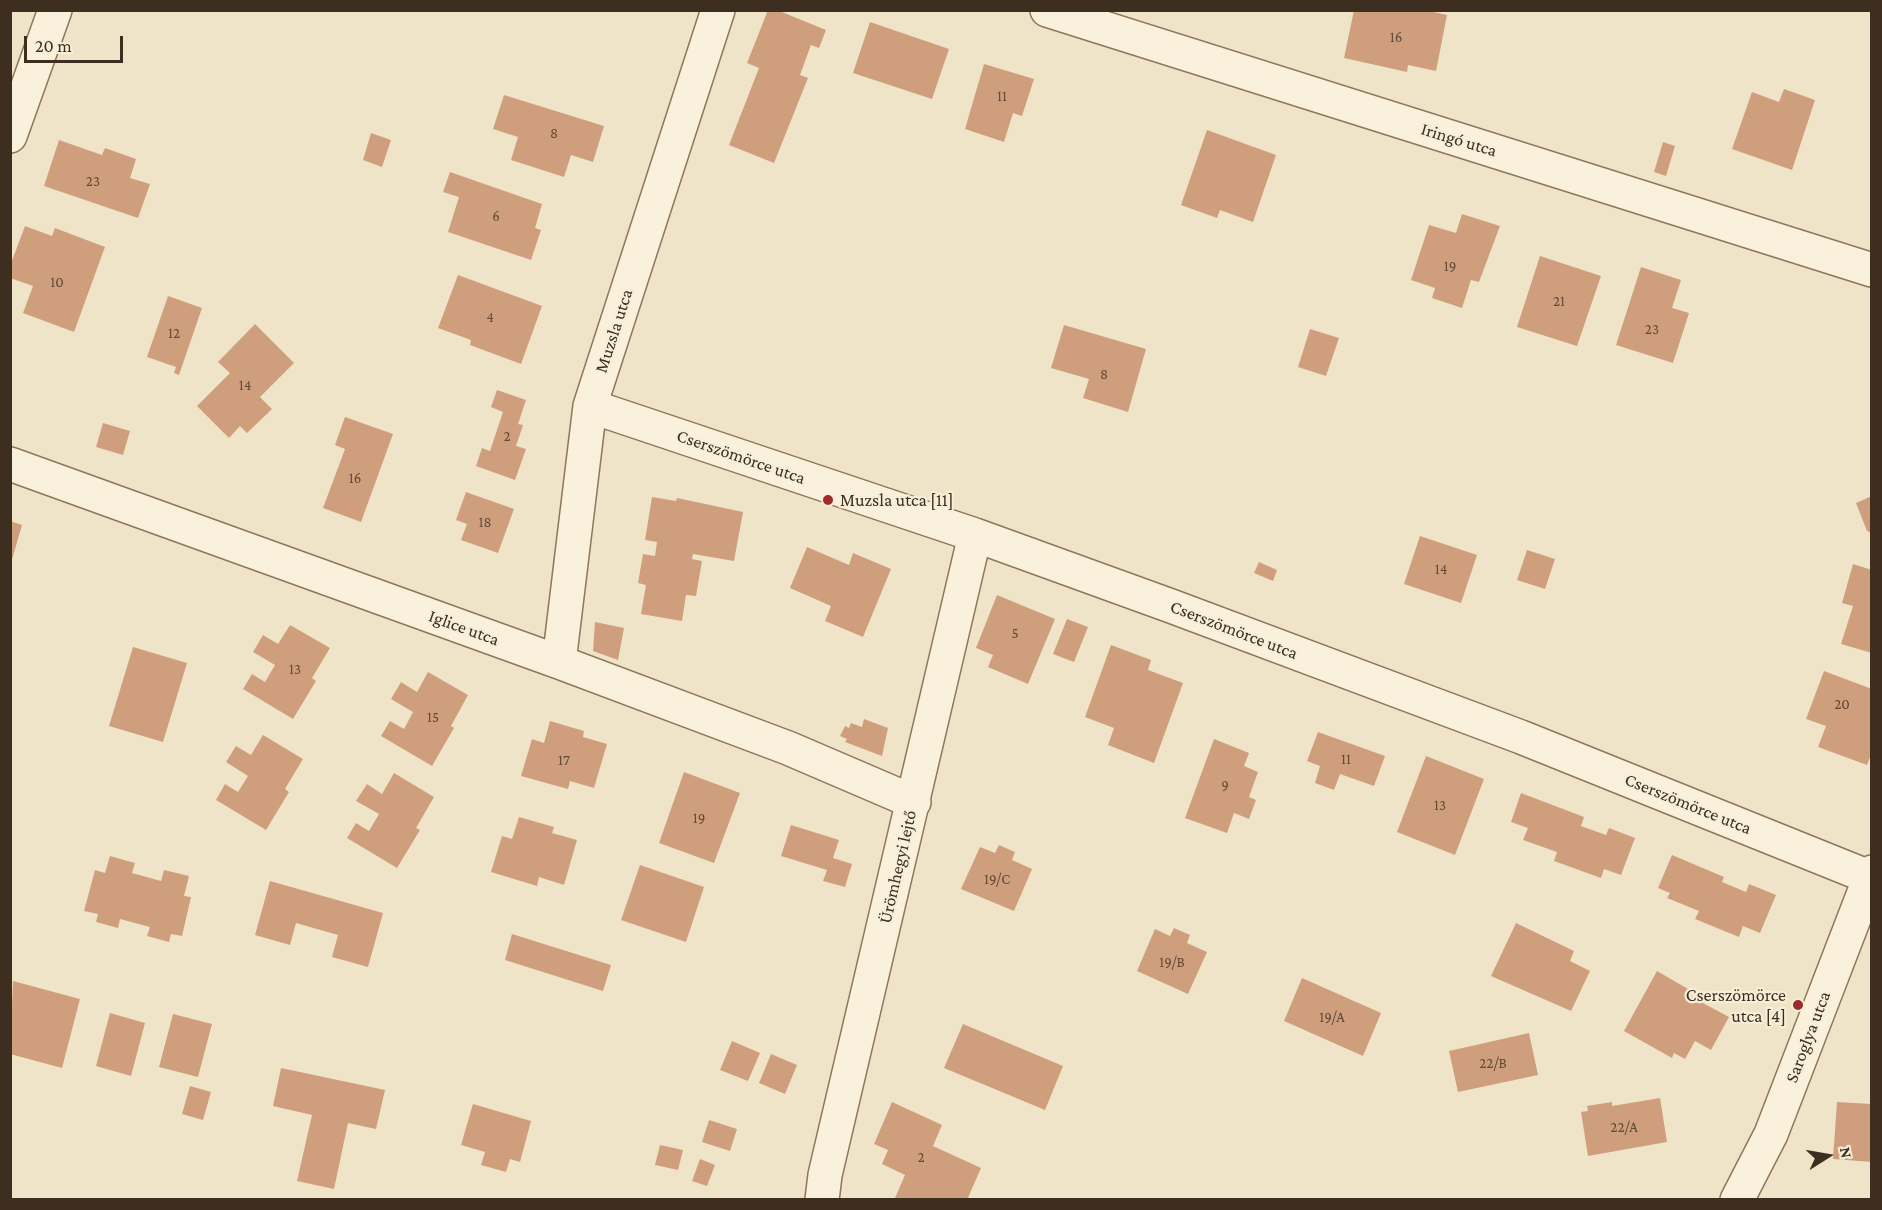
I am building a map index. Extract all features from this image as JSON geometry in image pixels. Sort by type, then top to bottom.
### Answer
[{"type":"street","points":[[10,136],[55,10]]},
{"type":"street","name":"Muzsla utca","points":[[559,662],[590,406],[718,10]]},
{"type":"street","name":"Iringó utca","points":[[1047,10],[1872,270]]},
{"type":"street","name":"Cserszömörce utca","points":[[590,406],[975,535],[1510,733],[1870,875]]},
{"type":"street","name":"Iglice utca","points":[[10,464],[559,662],[788,748],[914,802]]},
{"type":"street","name":"Ürömhegyi lejtő","points":[[822,1200],[825,1175],[975,535]]},
{"type":"street","name":"Saroglya utca","points":[[1737,1200],[1771,1134],[1870,875]]},
{"type":"building","points":[[768,10],[777,10],[826,30],[819,48],[811,45],[800,75],[808,78],[774,163],[729,145],[759,68],[747,63]]},
{"type":"building","points":[[1354,10],[1425,10],[1447,15],[1436,71],[1408,65],[1407,72],[1344,58]]},
{"type":"building","points":[[870,22],[949,49],[932,99],[853,73]]},
{"type":"building","points":[[984,64],[1034,79],[1022,116],[1013,113],[1004,142],[965,129]]},
{"type":"building","points":[[1784,89],[1815,100],[1792,170],[1732,149],[1752,92],[1779,102]]},
{"type":"building","points":[[504,95],[604,126],[593,162],[571,155],[564,177],[511,160],[518,137],[493,129]]},
{"type":"building","points":[[1207,130],[1276,155],[1253,222],[1220,210],[1217,218],[1181,205]]},
{"type":"building","points":[[371,133],[391,140],[382,167],[363,160]]},
{"type":"building","points":[[59,140],[102,155],[105,148],[136,159],[130,178],[150,184],[138,218],[44,186]]},
{"type":"building","points":[[1663,142],[1675,146],[1666,176],[1654,172]]},
{"type":"building","points":[[450,172],[542,204],[535,228],[541,230],[531,260],[448,232],[459,197],[443,192]]},
{"type":"building","points":[[1462,214],[1500,226],[1479,282],[1471,280],[1462,308],[1432,298],[1435,288],[1411,280],[1429,225],[1456,233]]},
{"type":"building","points":[[25,226],[52,236],[55,228],[105,247],[74,332],[23,313],[33,286],[10,278],[10,266]]},
{"type":"building","points":[[1540,256],[1601,276],[1577,346],[1517,327]]},
{"type":"building","points":[[1641,267],[1681,280],[1672,308],[1689,313],[1673,363],[1616,345]]},
{"type":"building","points":[[458,275],[542,306],[521,364],[470,345],[471,340],[438,328]]},
{"type":"building","points":[[168,296],[202,308],[179,375],[174,373],[176,367],[147,357]]},
{"type":"building","points":[[255,324],[294,363],[260,397],[272,409],[247,433],[240,426],[229,438],[197,406],[230,373],[218,362]]},
{"type":"building","points":[[1064,325],[1146,349],[1128,412],[1083,398],[1089,379],[1051,368]]},
{"type":"building","points":[[1310,329],[1339,338],[1326,376],[1298,367]]},
{"type":"building","points":[[497,390],[526,400],[518,424],[523,425],[516,446],[526,449],[515,480],[476,466],[482,448],[490,451],[503,412],[491,407]]},
{"type":"building","points":[[345,417],[393,434],[361,522],[323,508],[345,449],[335,445]]},
{"type":"building","points":[[103,423],[130,431],[123,455],[96,447]]},
{"type":"building","points":[[466,492],[514,509],[498,553],[461,540],[467,524],[456,520]]},
{"type":"building","points":[[1872,496],[1872,533],[1867,531],[1856,503]]},
{"type":"building","points":[[652,497],[676,501],[677,498],[743,512],[734,561],[693,554],[692,559],[702,561],[696,596],[686,595],[682,621],[641,614],[646,585],[638,583],[643,554],[655,556],[657,542],[645,540]]},
{"type":"building","points":[[10,521],[22,525],[11,563],[10,563]]},
{"type":"building","points":[[1420,536],[1477,555],[1461,603],[1404,584]]},
{"type":"building","points":[[807,547],[849,565],[853,553],[891,569],[863,637],[825,621],[831,606],[790,588]]},
{"type":"building","points":[[1527,550],[1555,559],[1545,589],[1517,580]]},
{"type":"building","points":[[1259,562],[1277,570],[1273,581],[1254,573]]},
{"type":"building","points":[[1853,564],[1872,570],[1872,653],[1841,644],[1853,606],[1842,603]]},
{"type":"building","points":[[997,595],[1055,619],[1028,684],[988,667],[993,655],[976,648]]},
{"type":"building","points":[[1067,619],[1088,627],[1074,662],[1053,654]]},
{"type":"building","points":[[595,622],[624,628],[618,660],[593,651]]},
{"type":"building","points":[[290,625],[330,648],[312,678],[316,681],[293,719],[243,689],[252,674],[265,682],[275,665],[253,652],[263,635],[278,644]]},
{"type":"building","points":[[1111,645],[1151,660],[1148,670],[1183,683],[1154,763],[1108,745],[1114,728],[1085,717]]},
{"type":"building","points":[[133,647],[187,663],[163,742],[109,726]]},
{"type":"building","points":[[1824,671],[1872,689],[1872,752],[1867,765],[1818,747],[1826,726],[1806,719]]},
{"type":"building","points":[[428,672],[468,695],[451,726],[454,728],[432,766],[381,736],[390,721],[404,729],[413,712],[391,699],[401,682],[417,692]]},
{"type":"building","points":[[864,719],[888,728],[882,756],[845,742],[847,739],[840,736],[845,726],[849,728],[851,723],[862,727]]},
{"type":"building","points":[[550,721],[584,731],[583,737],[607,744],[594,788],[570,781],[568,789],[521,776],[532,739],[544,743]]},
{"type":"building","points":[[1318,732],[1385,756],[1374,786],[1340,774],[1334,790],[1315,783],[1320,766],[1307,761]]},
{"type":"building","points":[[263,735],[303,759],[285,789],[289,792],[266,830],[216,800],[225,784],[238,792],[248,776],[226,762],[236,746],[251,755]]},
{"type":"building","points":[[1214,739],[1249,753],[1244,766],[1258,772],[1249,797],[1256,800],[1249,819],[1234,813],[1227,833],[1185,818]]},
{"type":"building","points":[[1426,756],[1484,779],[1455,855],[1397,832]]},
{"type":"building","points":[[684,772],[740,793],[714,863],[659,843]]},
{"type":"building","points":[[394,773],[434,797],[416,828],[420,830],[397,868],[347,838],[356,823],[369,831],[379,814],[356,801],[367,784],[382,794]]},
{"type":"building","points":[[1521,793],[1584,817],[1581,826],[1606,835],[1609,828],[1635,838],[1621,875],[1604,869],[1601,878],[1554,861],[1557,852],[1523,840],[1528,828],[1511,822]]},
{"type":"building","points":[[519,817],[554,827],[552,833],[577,840],[564,885],[539,877],[537,886],[491,872],[502,836],[512,839]]},
{"type":"building","points":[[791,825],[839,840],[833,858],[852,864],[845,887],[823,881],[827,870],[781,856]]},
{"type":"building","points":[[999,845],[1015,852],[1012,860],[1032,869],[1014,911],[961,889],[980,847],[995,853]]},
{"type":"building","points":[[1672,855],[1724,877],[1722,882],[1746,892],[1749,884],[1776,895],[1760,933],[1743,926],[1739,937],[1695,919],[1699,911],[1667,898],[1670,893],[1658,888]]},
{"type":"building","points":[[110,856],[135,863],[132,873],[161,881],[164,870],[189,876],[184,896],[191,897],[182,936],[171,934],[169,942],[147,936],[150,927],[120,919],[118,928],[96,922],[98,914],[84,911],[95,870],[105,873]]},
{"type":"building","points":[[640,865],[704,887],[686,942],[621,920]]},
{"type":"building","points":[[270,881],[383,913],[368,967],[332,957],[338,935],[296,923],[290,945],[255,935]]},
{"type":"building","points":[[1516,923],[1574,951],[1570,961],[1590,971],[1571,1011],[1491,976]]},
{"type":"building","points":[[1174,928],[1190,935],[1187,943],[1207,952],[1188,994],[1137,971],[1155,929],[1170,936]]},
{"type":"building","points":[[512,934],[611,965],[603,991],[505,960]]},
{"type":"building","points":[[1657,971],[1688,989],[1686,994],[1729,1017],[1711,1050],[1695,1041],[1685,1059],[1674,1053],[1672,1058],[1624,1031]]},
{"type":"building","points":[[1302,978],[1381,1013],[1363,1056],[1284,1021]]},
{"type":"building","points":[[13,981],[80,999],[62,1068],[10,1054]]},
{"type":"building","points":[[110,1013],[145,1023],[131,1076],[96,1066]]},
{"type":"building","points":[[173,1014],[212,1024],[198,1077],[159,1067]]},
{"type":"building","points":[[963,1024],[1063,1066],[1045,1110],[944,1068]]},
{"type":"building","points":[[1529,1033],[1538,1075],[1458,1092],[1449,1051]]},
{"type":"building","points":[[732,1041],[760,1053],[748,1081],[720,1070]]},
{"type":"building","points":[[771,1054],[797,1065],[785,1094],[759,1083]]},
{"type":"building","points":[[281,1068],[385,1090],[376,1129],[348,1123],[334,1189],[297,1181],[312,1115],[273,1106]]},
{"type":"building","points":[[190,1086],[211,1092],[203,1120],[182,1114]]},
{"type":"building","points":[[1660,1098],[1667,1142],[1588,1156],[1581,1112],[1588,1111],[1587,1106],[1612,1102],[1612,1106]]},
{"type":"building","points":[[892,1102],[942,1125],[933,1146],[981,1168],[967,1200],[895,1198],[905,1175],[882,1164],[888,1150],[874,1144]]},
{"type":"building","points":[[1837,1102],[1872,1104],[1872,1162],[1833,1159]]},
{"type":"building","points":[[473,1104],[531,1121],[520,1162],[510,1159],[506,1172],[481,1165],[485,1152],[461,1145]]},
{"type":"building","points":[[709,1120],[737,1129],[730,1151],[702,1142]]},
{"type":"building","points":[[660,1145],[683,1150],[678,1170],[655,1165]]},
{"type":"building","points":[[700,1159],[715,1165],[707,1186],[692,1181]]},
{"type":"place","name":"Muzsla utca [11]","points":[[828,500]]},
{"type":"place","name":"Cserszömörce utca [4]","points":[[1798,1005]]}]
